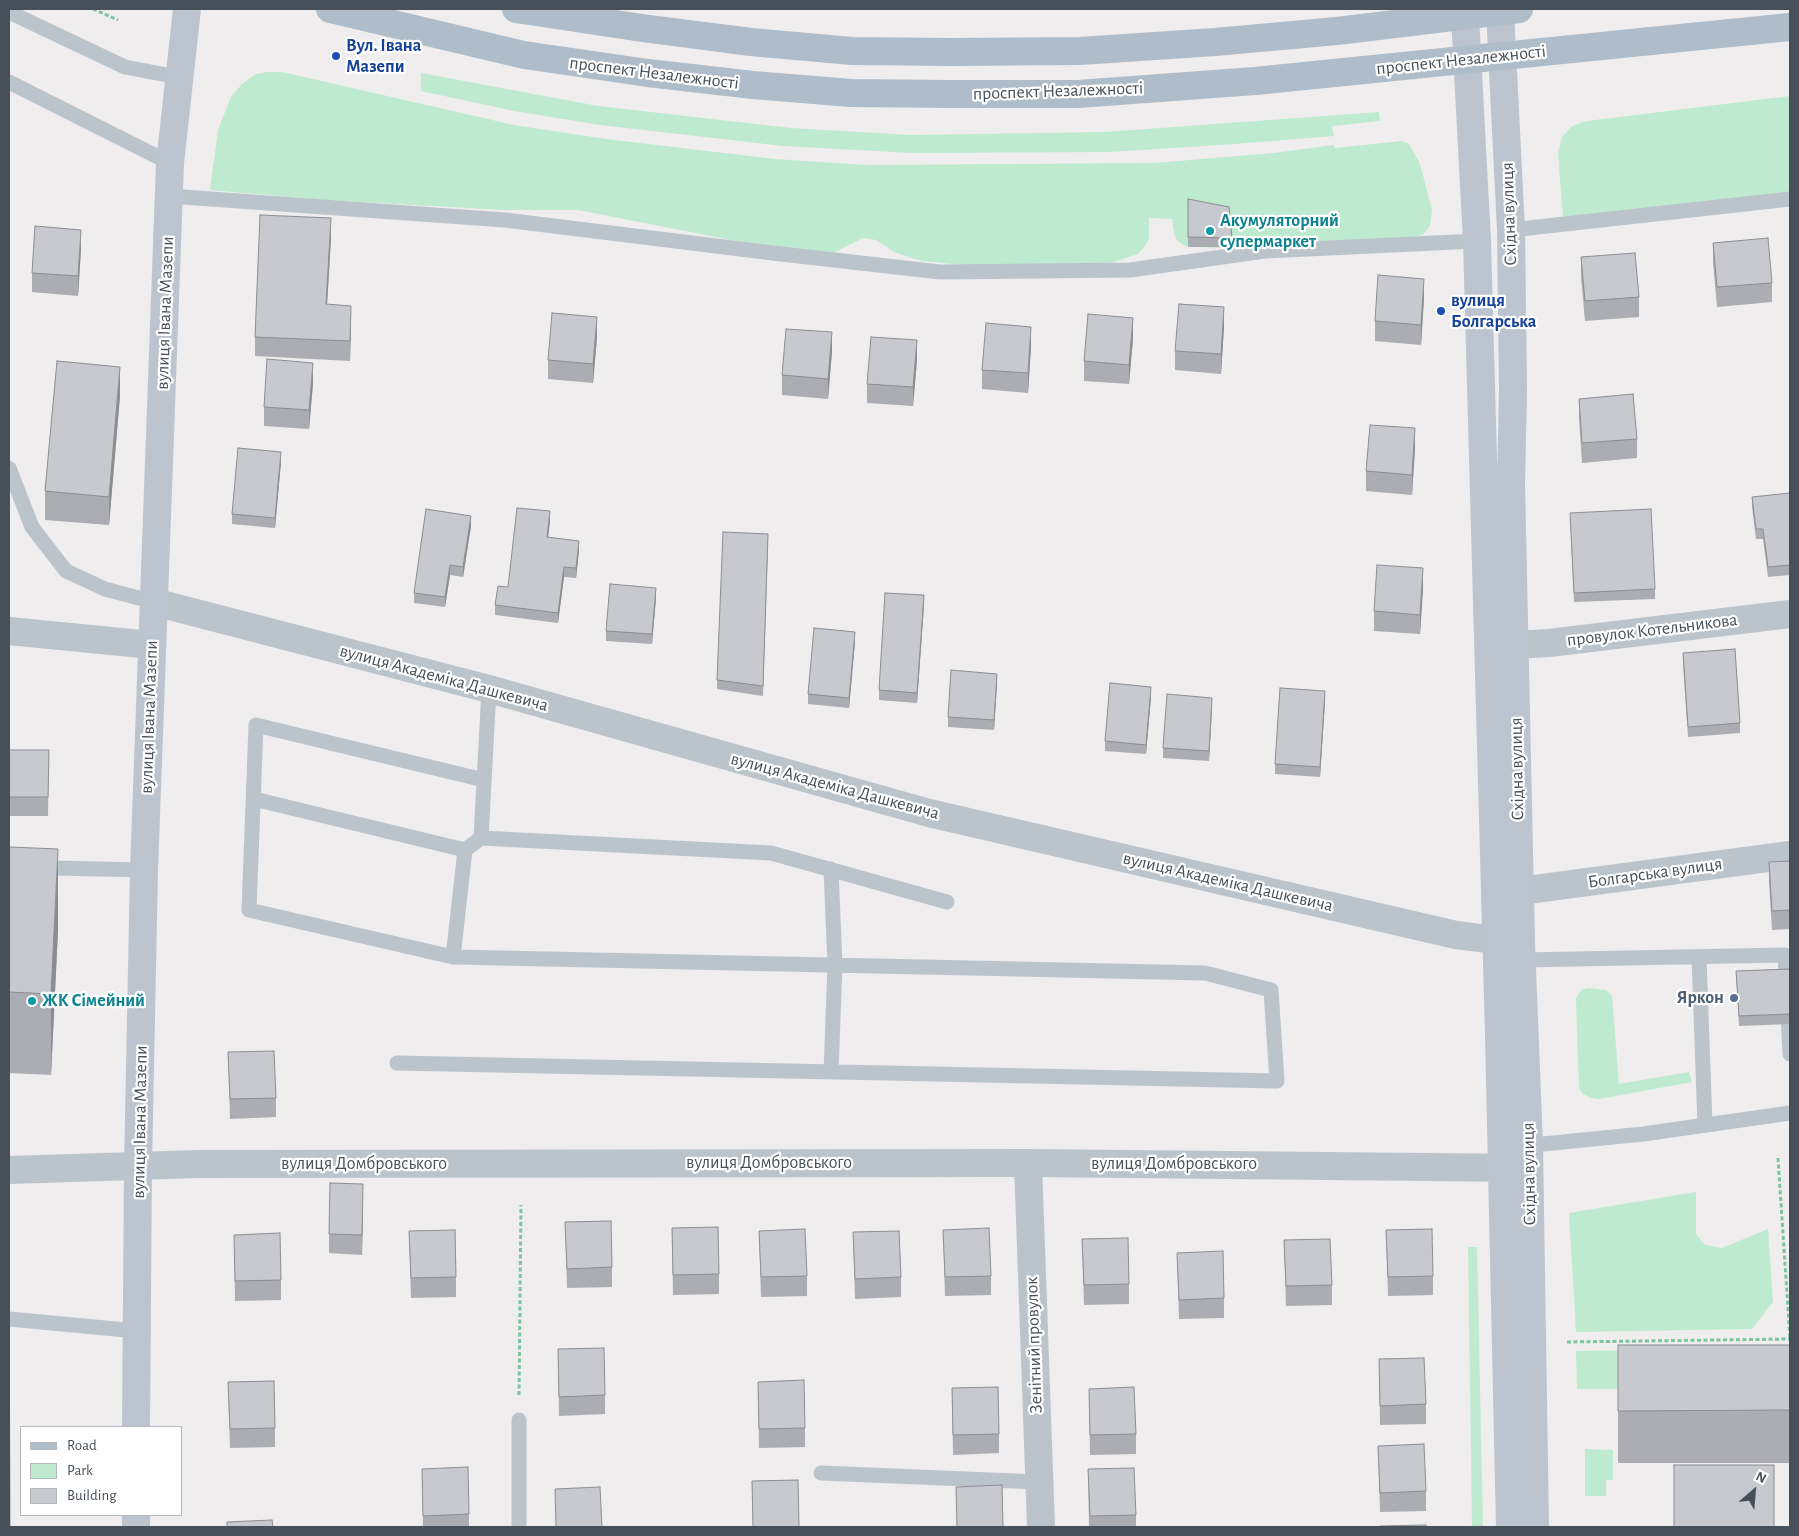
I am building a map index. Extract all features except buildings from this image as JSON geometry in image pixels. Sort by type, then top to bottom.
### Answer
[{"type":"main road","name":"вулиця Івана Мазепи","points":[[136,1426],[138,1166],[144,870],[152,645],[170,163],[187,9]]},
{"type":"main road","name":"проспект Незалежності","points":[[330,9],[524,55],[753,86],[851,93],[1078,94],[1255,81],[1790,27]]},
{"type":"main road","points":[[516,9],[751,42],[852,51],[953,52],[1080,51],[1215,42],[1465,16],[1503,10]]},
{"type":"main road","name":"Східна вулиця","points":[[1503,10],[1502,56],[1511,230],[1513,390],[1511,484],[1520,892],[1513,948]]},
{"type":"main road","name":"Східна вулиця","points":[[1465,16],[1513,948],[1516,1157],[1510,1527]]},
{"type":"main road","name":"Східна вулиця","points":[[1516,1157],[1535,1527]]},
{"type":"street","name":"вулиця Академіка Дашкевича","points":[[154,602],[489,690],[930,812],[1513,948]]},
{"type":"street","name":"провулок Котельникова","points":[[1514,645],[1790,614]]},
{"type":"street","points":[[9,631],[152,645]]},
{"type":"street","name":"Болгарська вулиця","points":[[1520,892],[1790,855]]},
{"type":"street","name":"вулиця Домбровського","points":[[9,1170],[208,1164],[1028,1163],[1516,1157]]},
{"type":"street","name":"Зенітний провулок","points":[[1028,1163],[1041,1527]]},
{"type":"lane","points":[[9,12],[125,67],[178,77]]},
{"type":"lane","points":[[9,82],[170,163]]},
{"type":"lane","points":[[169,196],[504,220],[940,272],[1130,270],[1265,251],[1477,241]]},
{"type":"lane","points":[[1511,230],[1790,199]]},
{"type":"lane","points":[[9,468],[32,527],[66,571],[105,589],[154,602]]},
{"type":"lane","points":[[481,838],[489,690]]},
{"type":"lane","points":[[398,1063],[1277,1081],[1271,990],[1205,973],[453,957],[249,910],[256,725],[484,780]]},
{"type":"lane","points":[[254,800],[465,850]]},
{"type":"lane","points":[[453,957],[465,850],[481,838],[771,853],[947,902]]},
{"type":"lane","points":[[9,867],[144,870]]},
{"type":"lane","points":[[831,1072],[835,965],[832,869]]},
{"type":"lane","points":[[1513,948],[1699,957],[1785,955],[1790,1054]]},
{"type":"lane","points":[[1699,957],[1705,1125]]},
{"type":"lane","points":[[1516,1157],[1643,1134],[1790,1113]]},
{"type":"lane","points":[[9,1319],[137,1331]]},
{"type":"lane","points":[[519,1420],[519,1527]]},
{"type":"lane","points":[[821,1473],[1038,1482]]},
{"type":"path","points":[[93,9],[118,20]]},
{"type":"path","points":[[1567,1342],[1790,1339],[1778,1158]]},
{"type":"path","points":[[519,1420],[521,1205]]},
{"type":"path","points":[[1755,1340],[1755,1349]]},
{"type":"path","points":[[1667,1341],[1667,1350]]},
{"type":"green space","points":[[282,72],[514,125],[606,139],[775,159],[866,165],[1154,163],[1274,153],[1334,145],[1335,148],[1402,141],[1409,144],[1420,164],[1432,210],[1430,226],[1423,235],[1405,238],[1219,248],[1184,246],[1175,238],[1172,219],[1149,218],[1149,239],[1138,254],[1110,263],[973,266],[922,261],[896,253],[876,240],[863,238],[833,253],[813,256],[578,210],[503,210],[324,200],[210,190],[218,130],[231,97],[242,84],[256,74]]},
{"type":"green space","points":[[421,73],[598,106],[791,128],[910,135],[1105,132],[1379,112],[1380,121],[1332,126],[1334,136],[1235,144],[1110,152],[912,153],[783,146],[600,125],[514,111],[421,91]]},
{"type":"green space","points":[[1790,96],[1790,193],[1563,218],[1558,152],[1562,137],[1572,126],[1587,121]]},
{"type":"green space","points":[[1588,988],[1606,990],[1612,996],[1619,1084],[1689,1072],[1692,1082],[1599,1099],[1583,1094],[1579,1088],[1576,999],[1581,990]]},
{"type":"green space","points":[[1696,1192],[1696,1234],[1705,1245],[1722,1248],[1768,1229],[1773,1302],[1752,1329],[1576,1332],[1569,1213]]},
{"type":"green space","points":[[1468,1247],[1477,1247],[1483,1527],[1472,1527]]},
{"type":"green space","points":[[1656,1350],[1657,1389],[1577,1389],[1576,1351]]},
{"type":"green space","points":[[1585,1449],[1613,1450],[1613,1480],[1606,1480],[1606,1496],[1585,1496]]},
{"type":"place","name":"Вул. Івана Мазепи","points":[[336,56]]},
{"type":"place","name":"Акумуляторний супермаркет","points":[[1210,231]]},
{"type":"place","name":"вулиця Болгарська","points":[[1441,311]]},
{"type":"place","name":"Яркон","points":[[1734,998]]},
{"type":"place","name":"ЖК Сімейний","points":[[32,1001]]}]
